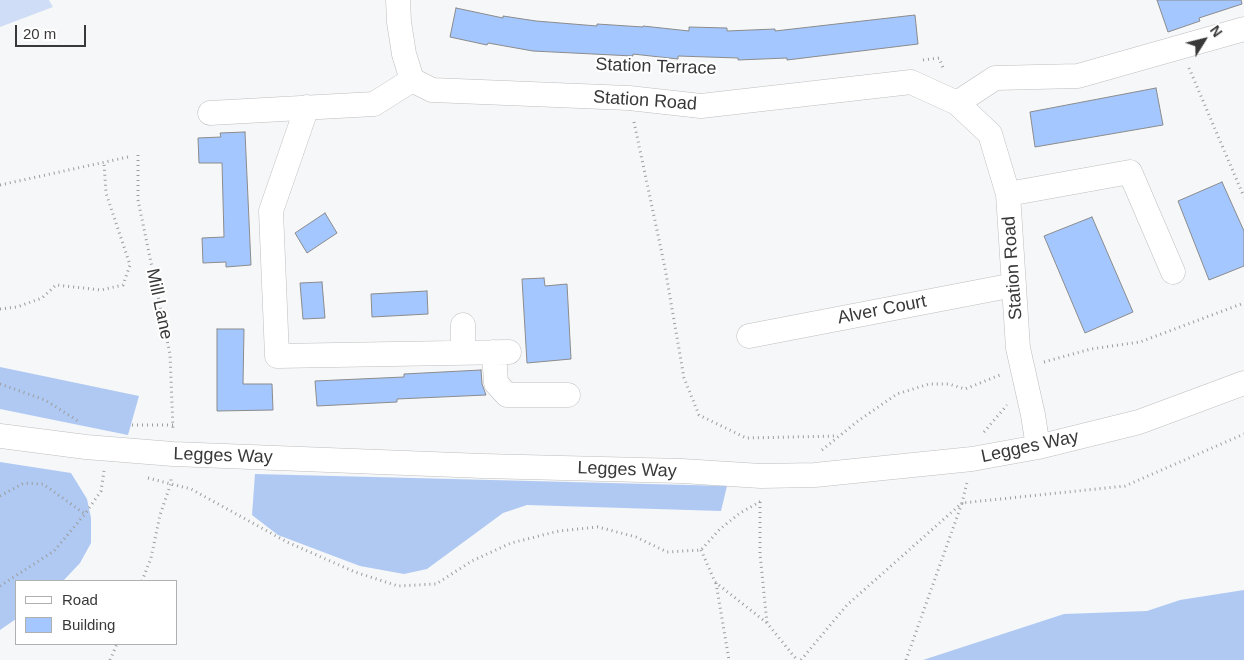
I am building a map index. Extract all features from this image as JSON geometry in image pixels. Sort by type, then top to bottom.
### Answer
[{"type":"street","points":[[210,113],[374,104],[412,80],[404,54],[398,0]]},
{"type":"street","points":[[957,103],[996,78],[1078,76],[1244,29]]},
{"type":"street","name":"Station Road","points":[[412,80],[432,90],[441,91],[629,98],[701,106],[911,82],[957,103],[990,134],[1008,194],[1018,348],[1038,447]]},
{"type":"street","points":[[307,107],[271,211],[277,356],[502,352],[496,383],[507,396],[568,395]]},
{"type":"street","points":[[1008,194],[1130,172],[1173,272]]},
{"type":"street","name":"Alver Court","points":[[749,336],[1014,284]]},
{"type":"street","points":[[463,325],[464,352]]},
{"type":"street","name":"Legges Way","points":[[0,436],[86,447],[173,454],[483,466],[682,471],[761,476],[814,475],[972,459],[1038,447],[1139,422],[1244,383]]},
{"type":"path","points":[[1180,47],[1244,196]]},
{"type":"path","points":[[920,61],[939,58],[957,103]]},
{"type":"path","points":[[629,98],[665,268],[684,378],[699,415],[746,438],[838,436]]},
{"type":"path","name":"Mill Lane","points":[[138,155],[138,200],[170,354],[173,454],[171,483],[160,515],[151,558],[142,580]]},
{"type":"path","points":[[0,185],[128,157]]},
{"type":"path","points":[[0,309],[16,307],[42,298],[56,284],[100,290],[123,286],[130,265],[106,193],[104,163]]},
{"type":"path","points":[[906,660],[962,503],[975,442],[1024,381]]},
{"type":"path","points":[[801,660],[847,605],[962,503],[1124,486],[1244,434]]},
{"type":"path","points":[[0,496],[24,483],[43,484],[85,514],[54,551],[0,586]]},
{"type":"path","points":[[171,483],[191,489],[287,542],[356,572],[398,586],[436,584],[472,561],[511,543],[559,531],[598,527],[636,537],[667,552],[701,550],[720,528],[764,498]]},
{"type":"path","points":[[760,502],[760,554],[767,623]]},
{"type":"path","points":[[701,550],[716,582],[728,660]]},
{"type":"path","points":[[716,582],[767,623],[797,660]]},
{"type":"path","points":[[110,660],[117,645]]},
{"type":"shaded area","points":[[0,0],[49,0],[53,7],[0,27]]},
{"type":"shaded area","points":[[0,367],[139,396],[128,435],[0,409]]},
{"type":"shaded area","points":[[0,462],[71,473],[87,499],[91,518],[91,543],[80,563],[64,580],[15,580],[15,620],[0,630]]},
{"type":"shaded area","points":[[255,474],[727,486],[721,511],[527,505],[503,513],[427,569],[404,574],[360,566],[278,535],[252,515]]},
{"type":"shaded area","points":[[1244,590],[1244,660],[923,660],[1064,614],[1147,611],[1180,600]]},
{"type":"building","points":[[1157,0],[1241,0],[1242,4],[1199,18],[1200,21],[1168,32]]},
{"type":"building","points":[[456,8],[503,18],[503,16],[597,26],[597,24],[643,26],[689,31],[689,27],[727,28],[727,31],[775,29],[775,31],[915,15],[918,44],[787,60],[787,58],[738,60],[738,58],[678,56],[678,59],[633,54],[633,56],[533,51],[488,43],[487,45],[450,37]]},
{"type":"building","points":[[1156,88],[1163,125],[1035,147],[1030,112]]},
{"type":"building","points":[[245,132],[251,265],[226,267],[226,262],[203,263],[202,238],[224,237],[222,163],[199,163],[198,138],[221,137],[220,133]]},
{"type":"building","points":[[1222,182],[1244,231],[1244,266],[1209,280],[1178,201]]},
{"type":"building","points":[[325,213],[337,233],[307,253],[295,233]]},
{"type":"building","points":[[1092,217],[1133,312],[1085,333],[1044,236]]},
{"type":"building","points":[[544,278],[545,286],[567,284],[571,359],[527,363],[522,279]]},
{"type":"building","points":[[322,282],[325,318],[303,319],[300,283]]},
{"type":"building","points":[[427,291],[428,314],[372,317],[371,294]]},
{"type":"building","points":[[217,329],[244,329],[243,384],[272,384],[273,410],[217,411]]},
{"type":"building","points":[[481,370],[482,384],[486,395],[397,399],[397,402],[317,406],[315,381],[404,377],[404,374]]}]
